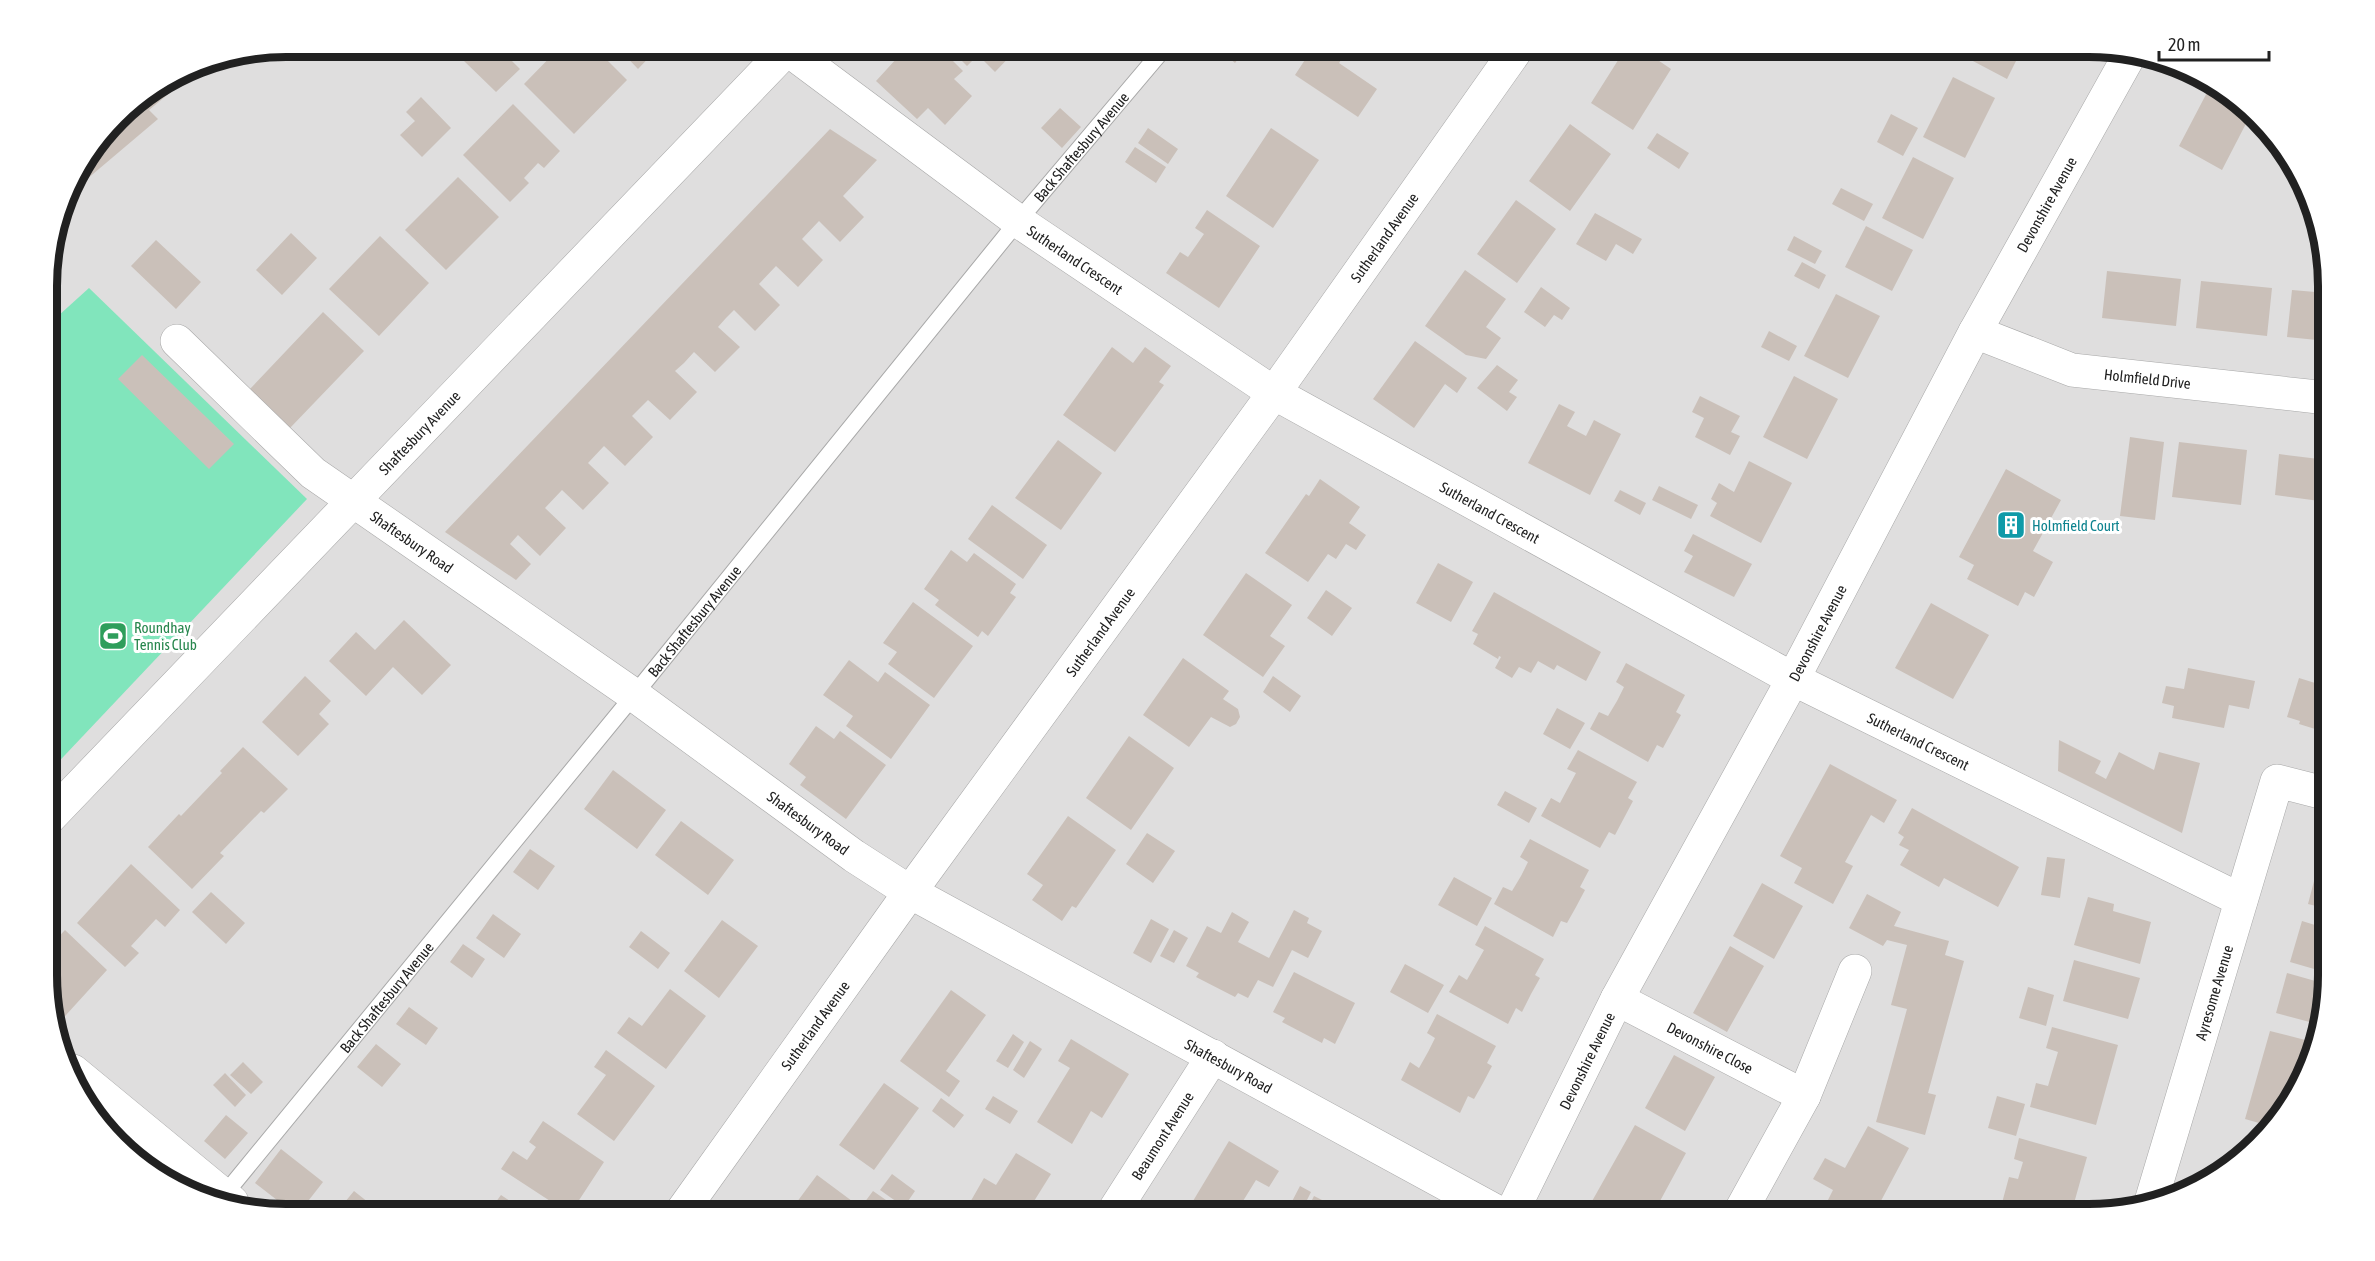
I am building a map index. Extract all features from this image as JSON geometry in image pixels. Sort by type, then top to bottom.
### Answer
[{"type":"street","name":"Shaftesbury Avenue","points":[[57,810],[778,57]]},
{"type":"street","name":"Sutherland Crescent","points":[[799,57],[1018,221],[1274,393],[1793,679],[2241,900]]},
{"type":"street","name":"Sutherland Avenue","points":[[687,1204],[910,892],[1274,393],[1511,57]]},
{"type":"street","name":"Devonshire Avenue","points":[[1515,1204],[1617,999],[1793,679],[1975,332],[2127,60]]},
{"type":"street","name":"Holmfield Drive","points":[[1975,332],[2072,370],[2318,397]]},
{"type":"street","name":"Shaftesbury Road","points":[[177,341],[313,473],[634,695],[854,856],[910,892],[1483,1204]]},
{"type":"street","name":"Ayresome Avenue","points":[[2153,1195],[2277,780],[2318,791]]},
{"type":"street","points":[[1744,1204],[1804,1096],[1855,971]]},
{"type":"street","name":"Devonshire Close","points":[[1617,999],[1804,1096]]},
{"type":"street","name":"Beaumont Avenue","points":[[1118,1204],[1213,1056]]},
{"type":"street","points":[[83,1079],[223,1195]]},
{"type":"lane","name":"Back Shaftesbury Avenue","points":[[230,1197],[1018,221],[1157,57]]},
{"type":"shaded area","points":[[271,57],[2104,57],[2133,61],[2176,74],[2228,104],[2251,124],[2271,147],[2301,199],[2314,242],[2318,271],[2318,990],[2314,1019],[2301,1062],[2271,1114],[2251,1137],[2228,1157],[2176,1187],[2133,1200],[2104,1204],[271,1204],[242,1200],[199,1187],[147,1157],[124,1137],[104,1114],[74,1062],[61,1019],[57,990],[57,271],[61,242],[74,199],[104,147],[124,124],[159,96],[199,74],[242,61]]},
{"type":"green space","name":"Roundhay Tennis Club","points":[[89,288],[307,499],[57,763],[57,317]]},
{"type":"building","points":[[466,57],[508,57],[520,69],[496,92],[463,60]]},
{"type":"building","points":[[550,57],[604,57],[627,80],[574,134],[524,84]]},
{"type":"building","points":[[627,57],[649,57],[638,69]]},
{"type":"building","points":[[898,57],[949,57],[963,71],[954,79],[972,96],[945,125],[928,108],[917,119],[876,81]]},
{"type":"building","points":[[958,57],[976,57],[967,66]]},
{"type":"building","points":[[980,57],[1009,57],[995,72]]},
{"type":"building","points":[[1228,57],[1240,57],[1235,63]]},
{"type":"building","points":[[1307,57],[1343,57],[1339,63],[1377,89],[1358,117],[1295,75]]},
{"type":"building","points":[[1620,57],[1653,57],[1671,69],[1633,130],[1591,103]]},
{"type":"building","points":[[1965,57],[2013,57],[2017,59],[2007,79]]},
{"type":"building","points":[[1953,77],[1995,98],[1965,158],[1923,137]]},
{"type":"building","points":[[183,82],[149,110],[158,119],[82,183],[104,147],[124,124],[147,104]]},
{"type":"building","points":[[2208,91],[2247,121],[2222,170],[2179,146]]},
{"type":"building","points":[[421,97],[451,128],[422,157],[400,135],[415,121],[406,112]]},
{"type":"building","points":[[513,104],[560,151],[544,168],[538,163],[524,178],[529,183],[510,202],[463,155]]},
{"type":"building","points":[[1060,108],[1081,127],[1062,148],[1041,128]]},
{"type":"building","points":[[1891,114],[1918,128],[1903,156],[1877,142]]},
{"type":"building","points":[[1570,124],[1611,154],[1570,211],[1529,181]]},
{"type":"building","points":[[1148,128],[1178,149],[1168,164],[1138,143]]},
{"type":"building","points":[[1271,128],[1319,160],[1273,228],[1226,196]]},
{"type":"building","points":[[830,129],[877,160],[843,196],[864,217],[840,242],[819,221],[802,239],[823,260],[798,287],[776,266],[759,284],[780,305],[755,331],[734,310],[726,318],[718,327],[740,347],[715,372],[694,352],[675,371],[697,392],[670,420],[648,400],[632,416],[653,437],[625,466],[604,446],[588,463],[609,483],[583,510],[562,490],[545,508],[566,528],[540,556],[518,535],[510,544],[531,564],[516,580],[445,532]]},
{"type":"building","points":[[1657,133],[1689,153],[1679,169],[1647,148]]},
{"type":"building","points":[[1135,147],[1166,167],[1156,183],[1125,162]]},
{"type":"building","points":[[1913,157],[1954,178],[1923,239],[1882,218]]},
{"type":"building","points":[[458,177],[499,217],[446,270],[405,230]]},
{"type":"building","points":[[1841,188],[1873,204],[1864,221],[1832,204]]},
{"type":"building","points":[[1516,200],[1556,229],[1517,283],[1477,254]]},
{"type":"building","points":[[1207,210],[1260,246],[1219,308],[1166,273],[1180,252],[1188,257],[1204,234],[1195,228]]},
{"type":"building","points":[[1595,213],[1642,239],[1633,254],[1616,244],[1606,261],[1576,244]]},
{"type":"building","points":[[1866,226],[1913,250],[1892,291],[1845,267]]},
{"type":"building","points":[[291,233],[317,258],[282,295],[256,270]]},
{"type":"building","points":[[380,236],[429,283],[379,336],[329,289]]},
{"type":"building","points":[[1794,236],[1822,251],[1815,264],[1787,250]]},
{"type":"building","points":[[156,240],[201,282],[176,309],[131,266]]},
{"type":"building","points":[[1802,262],[1826,275],[1819,289],[1794,276]]},
{"type":"building","points":[[1465,270],[1506,299],[1486,327],[1501,338],[1486,359],[1466,355],[1425,326]]},
{"type":"building","points":[[2107,271],[2181,279],[2176,326],[2102,318]]},
{"type":"building","points":[[2201,281],[2272,288],[2267,336],[2196,328]]},
{"type":"building","points":[[1541,287],[1570,308],[1562,320],[1554,315],[1545,327],[1524,312]]},
{"type":"building","points":[[2292,290],[2318,292],[2318,340],[2287,337]]},
{"type":"building","points":[[1836,294],[1880,316],[1848,378],[1804,356]]},
{"type":"building","points":[[323,312],[364,351],[290,428],[250,389]]},
{"type":"building","points":[[1769,331],[1797,346],[1789,361],[1761,347]]},
{"type":"building","points":[[1415,341],[1467,378],[1457,393],[1445,384],[1414,428],[1373,399]]},
{"type":"building","points":[[1112,347],[1133,363],[1145,347],[1171,366],[1159,382],[1164,385],[1115,452],[1063,415]]},
{"type":"building","points":[[142,355],[234,444],[209,469],[118,379]]},
{"type":"building","points":[[1497,365],[1518,380],[1509,392],[1517,397],[1507,411],[1477,388]]},
{"type":"building","points":[[1794,376],[1838,399],[1807,459],[1763,437]]},
{"type":"building","points":[[1700,396],[1740,416],[1731,432],[1740,436],[1730,455],[1695,437],[1704,418],[1692,412]]},
{"type":"building","points":[[1559,404],[1575,412],[1567,426],[1586,436],[1594,420],[1621,434],[1590,495],[1528,463]]},
{"type":"building","points":[[2130,437],[2164,442],[2155,520],[2120,516]]},
{"type":"building","points":[[1058,440],[1102,473],[1061,530],[1015,498]]},
{"type":"building","points":[[2179,442],[2247,450],[2241,505],[2172,497]]},
{"type":"building","points":[[2279,454],[2318,459],[2318,501],[2275,495]]},
{"type":"building","points":[[1749,461],[1792,483],[1761,543],[1710,516],[1717,503],[1711,499],[1719,483],[1734,492]]},
{"type":"building","name":"Holmfield Court","points":[[2006,469],[2061,500],[2033,551],[2053,562],[2034,597],[2025,592],[2018,606],[1967,579],[1974,565],[1959,557]]},
{"type":"building","points":[[1320,479],[1360,507],[1349,523],[1366,535],[1356,550],[1346,544],[1336,559],[1328,554],[1308,582],[1265,553],[1306,494],[1309,496]]},
{"type":"building","points":[[1659,486],[1698,505],[1691,519],[1652,500]]},
{"type":"building","points":[[1620,490],[1646,503],[1640,515],[1614,501]]},
{"type":"building","points":[[992,505],[1047,545],[1023,579],[968,539]]},
{"type":"building","points":[[1693,534],[1752,564],[1734,597],[1684,572],[1693,556],[1684,551]]},
{"type":"building","points":[[951,550],[967,562],[974,553],[1016,584],[1010,593],[1016,597],[988,636],[982,631],[978,637],[935,605],[939,600],[924,589]]},
{"type":"building","points":[[1438,563],[1473,582],[1451,622],[1416,603]]},
{"type":"building","points":[[1246,573],[1292,605],[1270,636],[1285,646],[1263,677],[1203,635]]},
{"type":"building","points":[[1326,590],[1352,608],[1332,636],[1307,618]]},
{"type":"building","points":[[1494,592],[1601,652],[1586,681],[1557,665],[1554,670],[1538,661],[1531,673],[1519,667],[1512,678],[1495,668],[1501,657],[1499,656],[1498,659],[1473,644],[1478,634],[1472,631]]},
{"type":"building","points":[[913,602],[973,646],[934,698],[888,664],[897,652],[883,643]]},
{"type":"building","points":[[1931,603],[1989,635],[1953,699],[1895,668]]},
{"type":"building","points":[[404,620],[451,665],[422,695],[393,667],[366,696],[329,661],[356,632],[375,650]]},
{"type":"building","points":[[1183,658],[1229,691],[1223,699],[1238,709],[1240,717],[1236,724],[1230,727],[1211,717],[1189,747],[1143,715]]},
{"type":"building","points":[[849,660],[878,682],[885,672],[930,705],[891,759],[846,726],[853,716],[823,695]]},
{"type":"building","points":[[1626,663],[1685,695],[1676,712],[1681,715],[1663,748],[1657,745],[1648,762],[1590,729],[1599,712],[1608,716],[1617,701],[1624,687],[1616,682]]},
{"type":"building","points":[[2188,668],[2255,681],[2249,709],[2229,705],[2224,728],[2172,718],[2174,706],[2162,703],[2166,686],[2184,689]]},
{"type":"building","points":[[305,676],[331,701],[319,714],[329,724],[298,756],[262,722]]},
{"type":"building","points":[[1273,676],[1301,696],[1290,712],[1263,692]]},
{"type":"building","points":[[2299,678],[2318,684],[2318,730],[2299,724],[2300,721],[2287,717]]},
{"type":"building","points":[[1557,708],[1585,723],[1570,749],[1543,734]]},
{"type":"building","points":[[816,726],[834,739],[840,731],[886,765],[846,819],[800,785],[806,777],[789,764]]},
{"type":"building","points":[[1129,736],[1174,768],[1131,830],[1086,798]]},
{"type":"building","points":[[2059,740],[2101,761],[2095,773],[2106,779],[2119,752],[2154,770],[2159,752],[2200,763],[2182,833],[2058,771]]},
{"type":"building","points":[[243,747],[288,789],[264,813],[261,811],[220,853],[224,856],[192,889],[148,847],[222,773],[220,771]]},
{"type":"building","points":[[1578,750],[1637,782],[1628,798],[1633,801],[1615,835],[1609,832],[1600,848],[1541,816],[1551,798],[1560,803],[1576,773],[1567,769]]},
{"type":"building","points":[[1830,764],[1897,800],[1884,823],[1871,815],[1845,862],[1853,866],[1833,904],[1794,883],[1802,868],[1780,856]]},
{"type":"building","points":[[613,770],[666,810],[637,849],[584,809]]},
{"type":"building","points":[[1505,791],[1537,808],[1529,823],[1497,805]]},
{"type":"building","points":[[1912,808],[2019,867],[1998,907],[1944,878],[1939,887],[1900,865],[1909,850],[1899,845],[1904,837],[1898,833]]},
{"type":"building","points":[[1068,816],[1116,850],[1076,908],[1072,906],[1062,921],[1032,900],[1043,885],[1027,874]]},
{"type":"building","points":[[681,821],[734,860],[708,895],[655,855]]},
{"type":"building","points":[[1147,833],[1175,851],[1153,883],[1126,864]]},
{"type":"building","points":[[1530,839],[1589,870],[1580,887],[1585,890],[1576,907],[1567,923],[1561,921],[1553,937],[1494,904],[1503,887],[1512,891],[1521,876],[1528,862],[1520,857]]},
{"type":"building","points":[[530,849],[555,866],[538,890],[513,872]]},
{"type":"building","points":[[2047,857],[2065,859],[2060,898],[2041,895]]},
{"type":"building","points":[[131,864],[180,910],[165,927],[156,919],[131,946],[139,953],[125,967],[77,923]]},
{"type":"building","points":[[1454,877],[1492,898],[1477,926],[1438,905]]},
{"type":"building","points":[[2314,881],[2318,882],[2318,906],[2308,904]]},
{"type":"building","points":[[1762,883],[1803,906],[1774,959],[1733,936]]},
{"type":"building","points":[[211,892],[245,923],[226,944],[192,912]]},
{"type":"building","points":[[1867,894],[1901,912],[1894,926],[1949,941],[1945,955],[1964,961],[1928,1093],[1936,1095],[1925,1135],[1876,1122],[1907,1009],[1891,1005],[1907,945],[1887,940],[1883,946],[1849,928]]},
{"type":"building","points":[[2088,897],[2114,904],[2113,911],[2151,922],[2140,964],[2074,945]]},
{"type":"building","points":[[1294,910],[1309,918],[1307,923],[1322,931],[1308,958],[1292,950],[1273,987],[1258,980],[1248,998],[1238,993],[1235,997],[1196,977],[1199,973],[1186,966],[1207,926],[1221,933],[1232,912],[1249,922],[1238,942],[1269,958]]},
{"type":"building","points":[[493,914],[521,934],[504,958],[476,938]]},
{"type":"building","points":[[1151,919],[1169,929],[1151,963],[1133,953]]},
{"type":"building","points":[[722,920],[758,946],[719,998],[684,971]]},
{"type":"building","points":[[2302,921],[2318,926],[2318,970],[2290,962]]},
{"type":"building","points":[[1485,926],[1544,959],[1535,975],[1540,978],[1522,1012],[1516,1008],[1508,1024],[1449,992],[1459,975],[1467,980],[1484,950],[1475,945]]},
{"type":"building","points":[[65,930],[107,970],[61,1020],[57,990],[57,938]]},
{"type":"building","points":[[1174,930],[1188,938],[1174,963],[1160,956]]},
{"type":"building","points":[[641,931],[670,953],[658,969],[629,947]]},
{"type":"building","points":[[463,944],[485,959],[472,978],[450,962]]},
{"type":"building","points":[[1730,946],[1764,966],[1727,1032],[1693,1013]]},
{"type":"building","points":[[2074,960],[2140,978],[2128,1019],[2063,1001]]},
{"type":"building","points":[[1405,964],[1444,985],[1428,1013],[1390,992]]},
{"type":"building","points":[[1294,972],[1355,1003],[1335,1044],[1324,1038],[1322,1043],[1282,1022],[1285,1018],[1273,1012]]},
{"type":"building","points":[[2287,973],[2318,982],[2313,1023],[2276,1013]]},
{"type":"building","points":[[2028,987],[2054,995],[2046,1026],[2019,1018]]},
{"type":"building","points":[[670,989],[706,1016],[666,1069],[617,1033],[629,1017],[642,1026]]},
{"type":"building","points":[[951,990],[986,1015],[946,1071],[960,1081],[949,1097],[900,1061]]},
{"type":"building","points":[[409,1007],[438,1028],[426,1045],[396,1024]]},
{"type":"building","points":[[1437,1014],[1496,1046],[1487,1063],[1492,1066],[1483,1083],[1474,1099],[1468,1096],[1460,1113],[1401,1080],[1410,1062],[1419,1068],[1428,1052],[1435,1038],[1427,1033]]},
{"type":"building","points":[[2052,1027],[2118,1045],[2096,1125],[2030,1107],[2036,1083],[2048,1086],[2058,1052],[2046,1048]]},
{"type":"building","points":[[2270,1031],[2308,1041],[2294,1076],[2271,1114],[2263,1124],[2245,1119]]},
{"type":"building","points":[[1013,1034],[1024,1042],[1008,1068],[996,1061]]},
{"type":"building","points":[[1071,1039],[1129,1074],[1102,1118],[1091,1111],[1072,1144],[1037,1122],[1070,1068],[1058,1061]]},
{"type":"building","points":[[1030,1041],[1042,1049],[1024,1078],[1013,1070]]},
{"type":"building","points":[[376,1044],[401,1064],[382,1087],[357,1067]]},
{"type":"building","points":[[606,1050],[655,1086],[614,1141],[577,1114],[606,1075],[594,1067]]},
{"type":"building","points":[[1674,1055],[1715,1077],[1685,1131],[1645,1108]]},
{"type":"building","points":[[243,1062],[263,1082],[251,1094],[230,1075]]},
{"type":"building","points":[[225,1073],[246,1095],[235,1107],[213,1085]]},
{"type":"building","points":[[884,1083],[919,1108],[874,1170],[839,1145]]},
{"type":"building","points":[[993,1096],[1018,1111],[1010,1124],[985,1109]]},
{"type":"building","points":[[1997,1096],[2025,1104],[2016,1136],[1988,1128]]},
{"type":"building","points":[[941,1098],[964,1115],[954,1128],[932,1111]]},
{"type":"building","points":[[226,1115],[248,1133],[225,1159],[204,1141]]},
{"type":"building","points":[[543,1121],[604,1162],[577,1204],[555,1204],[501,1169],[513,1151],[527,1160],[536,1147],[529,1142]]},
{"type":"building","points":[[1635,1125],[1686,1153],[1658,1204],[1590,1204]]},
{"type":"building","points":[[1868,1126],[1909,1148],[1879,1204],[1826,1204],[1833,1190],[1813,1179],[1825,1158],[1845,1168]]},
{"type":"building","points":[[2019,1138],[2087,1157],[2074,1204],[2002,1204],[2009,1177],[2018,1179],[2023,1162],[2014,1159]]},
{"type":"building","points":[[1229,1141],[1279,1171],[1269,1187],[1256,1180],[1241,1204],[1198,1204],[1193,1201]]},
{"type":"building","points":[[281,1149],[323,1182],[306,1204],[282,1204],[255,1183]]},
{"type":"building","points":[[1016,1153],[1051,1174],[1032,1204],[969,1204],[984,1178],[996,1185]]},
{"type":"building","points":[[892,1174],[915,1191],[906,1204],[900,1204],[880,1190]]},
{"type":"building","points":[[817,1175],[852,1201],[850,1204],[795,1204]]},
{"type":"building","points":[[1300,1186],[1311,1192],[1305,1204],[1291,1204]]},
{"type":"building","points":[[354,1191],[370,1204],[343,1204]]},
{"type":"building","points":[[873,1191],[892,1204],[865,1204]]},
{"type":"building","points":[[501,1195],[514,1204],[494,1204]]},
{"type":"building","points":[[1314,1196],[1330,1204],[1310,1204]]},
{"type":"place","name":"Holmfield Court","points":[[2011,525]]},
{"type":"place","name":"Roundhay Tennis Club","points":[[113,636]]}]
